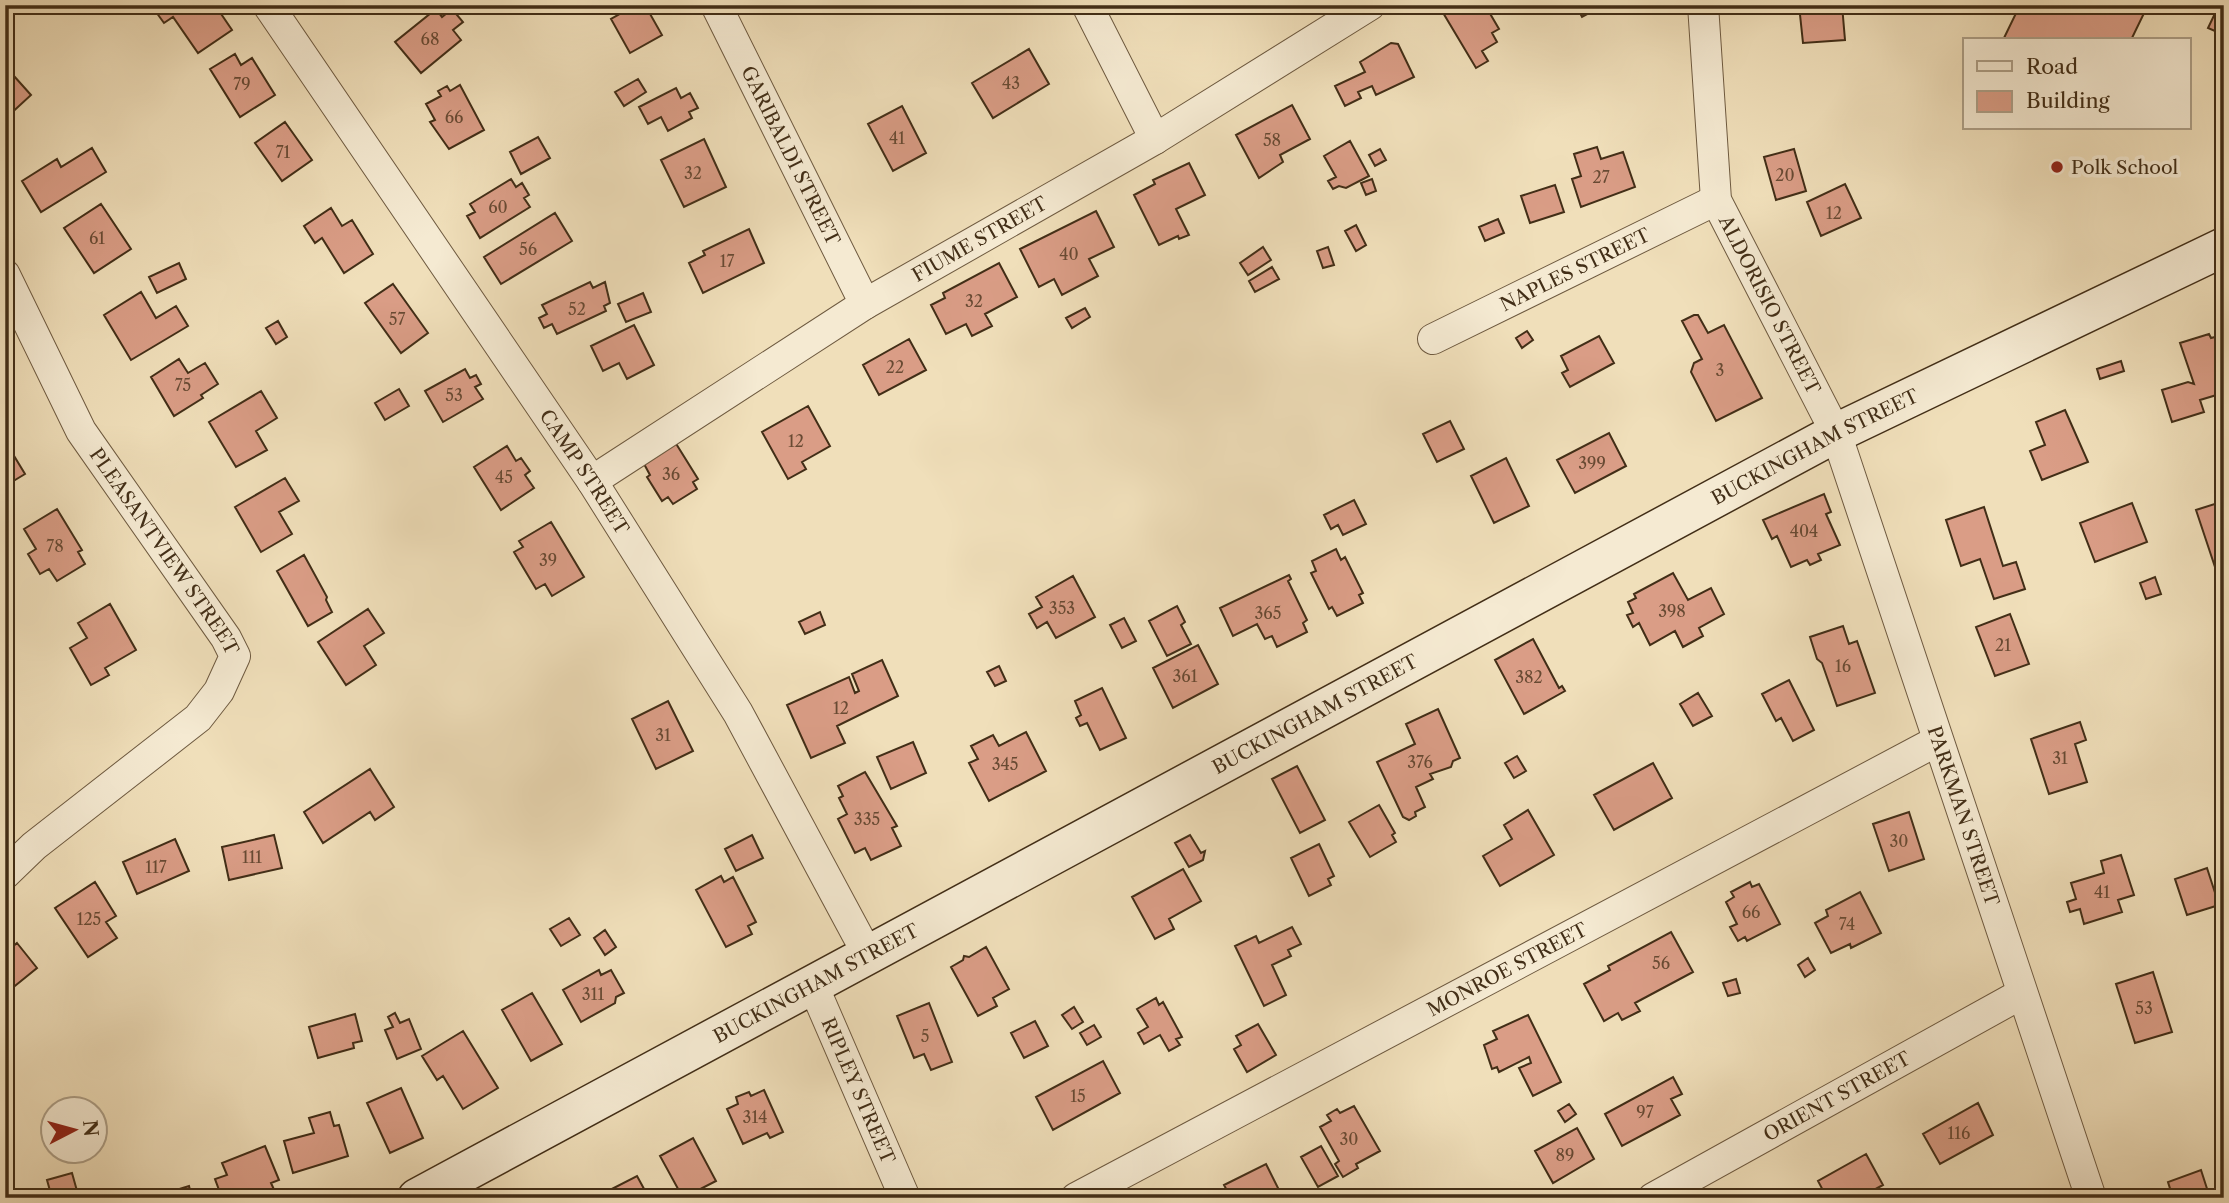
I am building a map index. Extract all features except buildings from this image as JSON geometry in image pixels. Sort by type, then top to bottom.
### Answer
[{"type":"main road","name":"BUCKINGHAM STREET","points":[[417,1198],[1836,433],[2222,256]]},
{"type":"street","name":"CAMP STREET","points":[[268,5],[592,481],[738,713],[868,955]]},
{"type":"street","name":"GARIBALDI STREET","points":[[716,5],[865,304]]},
{"type":"street","points":[[1087,5],[1155,139]]},
{"type":"street","name":"FIUME STREET","points":[[592,481],[865,304],[1155,139],[1370,5]]},
{"type":"street","name":"ALDORISIO STREET","points":[[1703,5],[1716,200],[1836,433]]},
{"type":"street","name":"NAPLES STREET","points":[[1433,339],[1716,200]]},
{"type":"street","name":"PLEASANTVIEW STREET","points":[[5,275],[81,430],[226,638],[235,656],[219,691],[198,718],[34,846],[5,874]]},
{"type":"street","name":"PARKMAN STREET","points":[[1836,433],[2091,1198]]},
{"type":"street","name":"MONROE STREET","points":[[1076,1198],[1937,741]]},
{"type":"street","name":"RIPLEY STREET","points":[[812,983],[905,1198]]},
{"type":"street","name":"ORIENT STREET","points":[[1653,1198],[2021,994]]},
{"type":"place","name":"Polk School","points":[[2057,167]]}]
